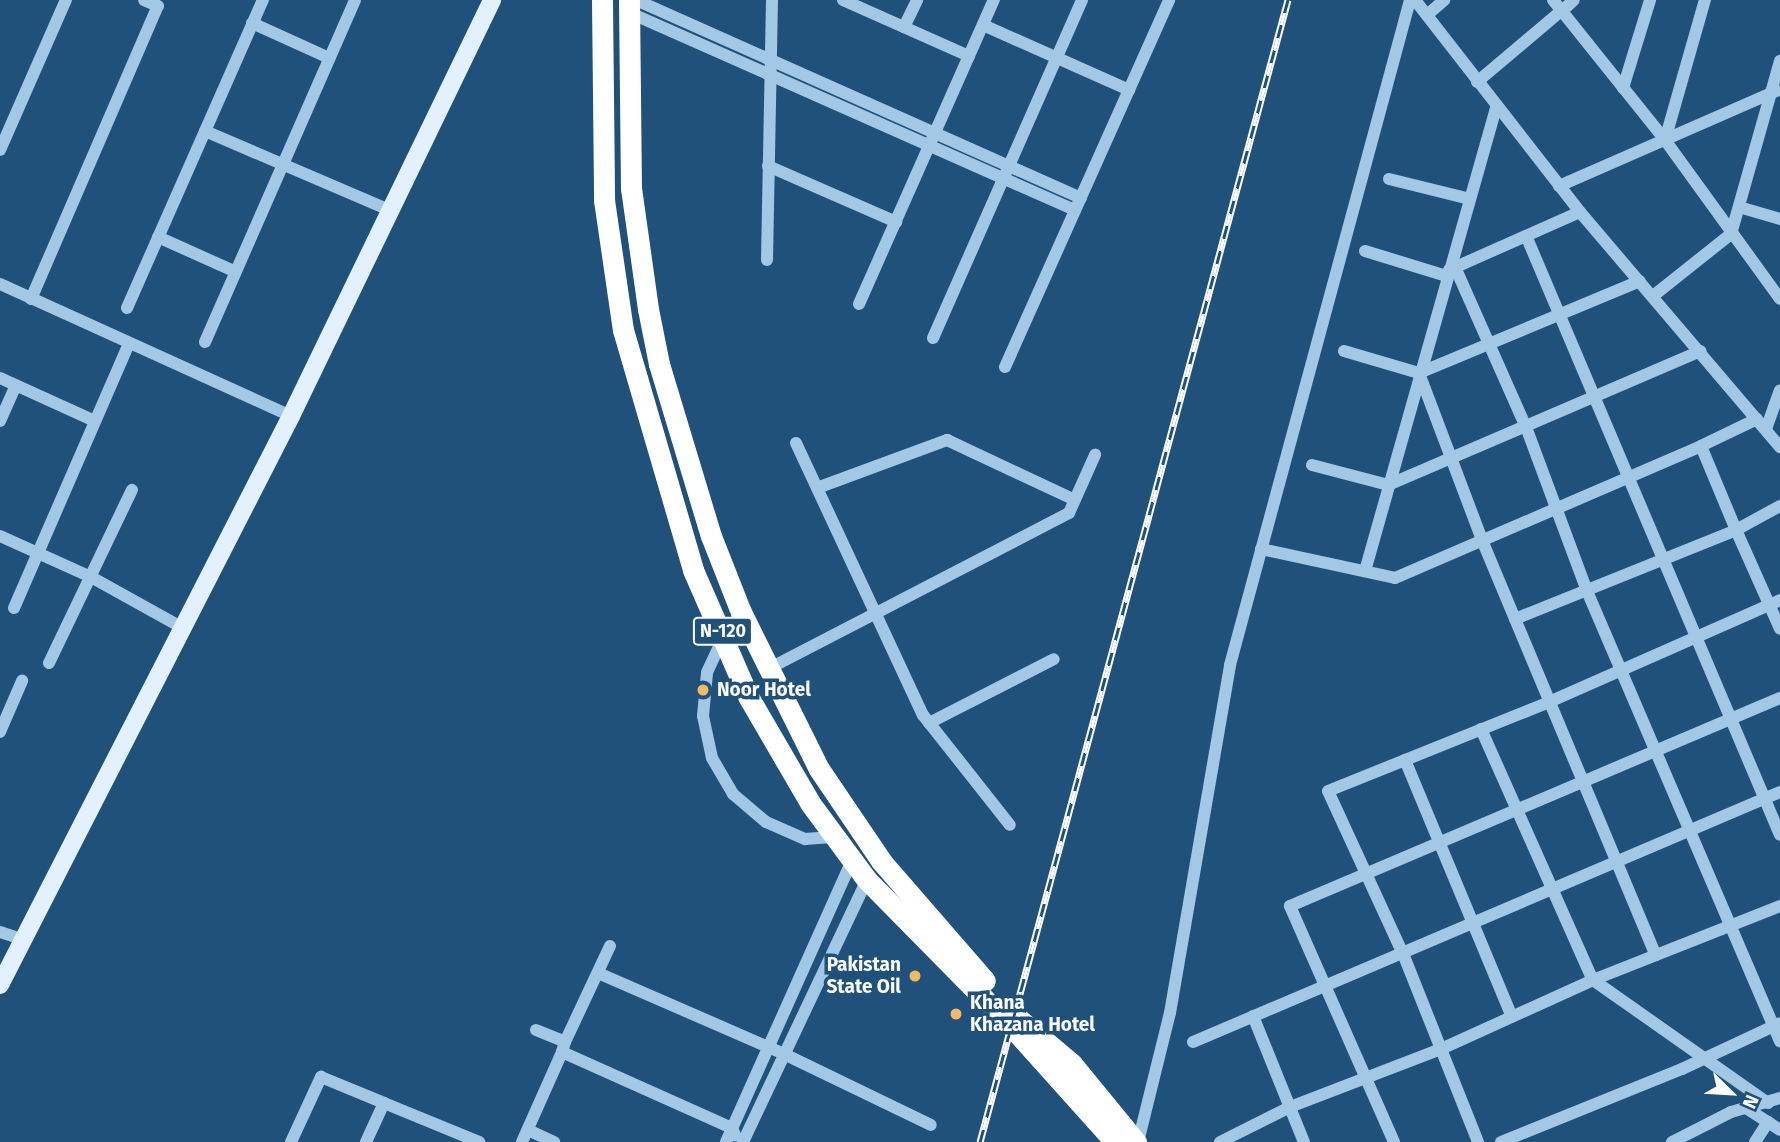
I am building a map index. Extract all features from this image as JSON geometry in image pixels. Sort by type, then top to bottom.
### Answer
[{"type":"highway","name":"N-120","points":[[603,0],[604,200],[624,330],[693,570],[724,634],[749,698],[810,803],[867,880],[1011,1026],[1115,1142]]},
{"type":"highway","name":"N-120","points":[[631,4],[631,188],[659,364],[711,536],[768,669],[819,769],[882,862],[1014,1014],[1072,1064],[1137,1142]]},
{"type":"main road","points":[[0,985],[291,416],[492,0]]},
{"type":"street","points":[[0,150],[66,0]]},
{"type":"street","points":[[31,299],[158,6],[144,0]]},
{"type":"street","points":[[127,308],[263,0]]},
{"type":"street","points":[[205,342],[355,0]]},
{"type":"street","points":[[766,260],[772,0]]},
{"type":"street","points":[[843,0],[969,56]]},
{"type":"street","points":[[904,27],[917,0]]},
{"type":"street","points":[[859,304],[994,0]]},
{"type":"street","points":[[933,338],[1082,0]]},
{"type":"street","points":[[1005,367],[1169,0]]},
{"type":"street","points":[[1413,0],[1580,212],[1780,447]]},
{"type":"street","points":[[1137,1142],[1170,1013],[1230,665],[1413,0]]},
{"type":"street","points":[[1427,16],[1444,0]]},
{"type":"street","points":[[1477,82],[1558,7],[1574,0]]},
{"type":"street","points":[[1623,88],[1650,0]]},
{"type":"street","points":[[1665,140],[1705,0]]},
{"type":"street","points":[[631,4],[771,60],[1081,198]]},
{"type":"street","points":[[631,4],[770,75],[1075,210]]},
{"type":"street","points":[[1558,7],[1665,140],[1780,299]]},
{"type":"street","points":[[252,23],[329,58]]},
{"type":"street","points":[[983,25],[1129,90]]},
{"type":"street","points":[[1653,296],[1731,234],[1777,89],[1780,61]]},
{"type":"street","points":[[1559,186],[1777,89]]},
{"type":"street","points":[[1365,571],[1496,108]]},
{"type":"street","points":[[205,131],[392,211]]},
{"type":"street","points":[[768,166],[896,222]]},
{"type":"street","points":[[1389,179],[1470,199]]},
{"type":"street","points":[[1739,207],[1780,219]]},
{"type":"street","points":[[1366,251],[1450,271],[1580,212]]},
{"type":"street","points":[[158,237],[236,272]]},
{"type":"street","points":[[1527,238],[1780,835]]},
{"type":"street","points":[[1450,271],[1489,345],[1526,427],[1587,591],[1731,927],[1777,1025],[1780,1041]]},
{"type":"street","points":[[1344,351],[1419,373],[1640,281]]},
{"type":"street","points":[[1,288],[291,416]]},
{"type":"street","points":[[14,608],[129,344]]},
{"type":"street","points":[[1312,465],[1388,485],[1700,351]]},
{"type":"street","points":[[1419,373],[1482,540],[1656,956]]},
{"type":"street","points":[[0,378],[95,421]]},
{"type":"street","points":[[0,421],[16,385]]},
{"type":"street","points":[[1261,549],[1395,578],[1628,476],[1762,424],[1780,390]]},
{"type":"street","points":[[817,488],[947,440],[1075,500]]},
{"type":"street","points":[[796,443],[929,723],[1010,825]]},
{"type":"street","points":[[1701,446],[1736,530],[1775,603],[1780,629]]},
{"type":"street","points":[[768,669],[1069,513],[1095,455]]},
{"type":"street","points":[[49,663],[132,490]]},
{"type":"street","points":[[1515,619],[1736,530],[1780,506]]},
{"type":"street","points":[[0,536],[91,577],[183,628]]},
{"type":"street","points":[[1478,1142],[1403,954],[1365,877],[1328,791],[1549,702],[1775,603]]},
{"type":"street","points":[[724,634],[707,673],[703,716],[712,758],[733,794],[766,822],[805,839],[836,837]]},
{"type":"street","points":[[929,723],[1054,659]]},
{"type":"street","points":[[0,732],[22,681]]},
{"type":"street","points":[[1394,1142],[1368,1075],[1290,906],[1583,785],[1780,698]]},
{"type":"street","points":[[1481,729],[1550,891],[1593,981],[1704,1058],[1774,1100]]},
{"type":"street","points":[[1405,760],[1512,1017]]},
{"type":"street","points":[[1193,1042],[1780,792]]},
{"type":"street","points":[[726,1142],[852,860]]},
{"type":"street","points":[[741,1142],[867,880]]},
{"type":"street","points":[[1220,1142],[1290,1107],[1441,1049],[1593,981],[1780,906]]},
{"type":"street","points":[[0,932],[23,939]]},
{"type":"street","points":[[554,1142],[525,1136],[610,946]]},
{"type":"street","points":[[598,973],[769,1047],[931,1125]]},
{"type":"street","points":[[1253,1016],[1304,1142]]},
{"type":"street","points":[[1501,1142],[1777,1025]]},
{"type":"street","points":[[536,1030],[564,1047],[732,1128],[741,1142]]},
{"type":"street","points":[[290,1142],[321,1077],[384,1103],[448,1136],[479,1142]]},
{"type":"street","points":[[1672,1142],[1746,1108],[1774,1100]]},
{"type":"street","points":[[366,1142],[384,1103]]},
{"type":"street","points":[[1746,1108],[1780,1130]]},
{"type":"street","points":[[1755,1142],[1768,1122]]},
{"type":"railway","points":[[980,1142],[1288,0]]},
{"type":"place","name":"Noor Hotel","points":[[703,690]]},
{"type":"place","name":"Pakistan State Oil","points":[[915,976]]},
{"type":"place","name":"Khana Khazana Hotel","points":[[956,1014]]}]
